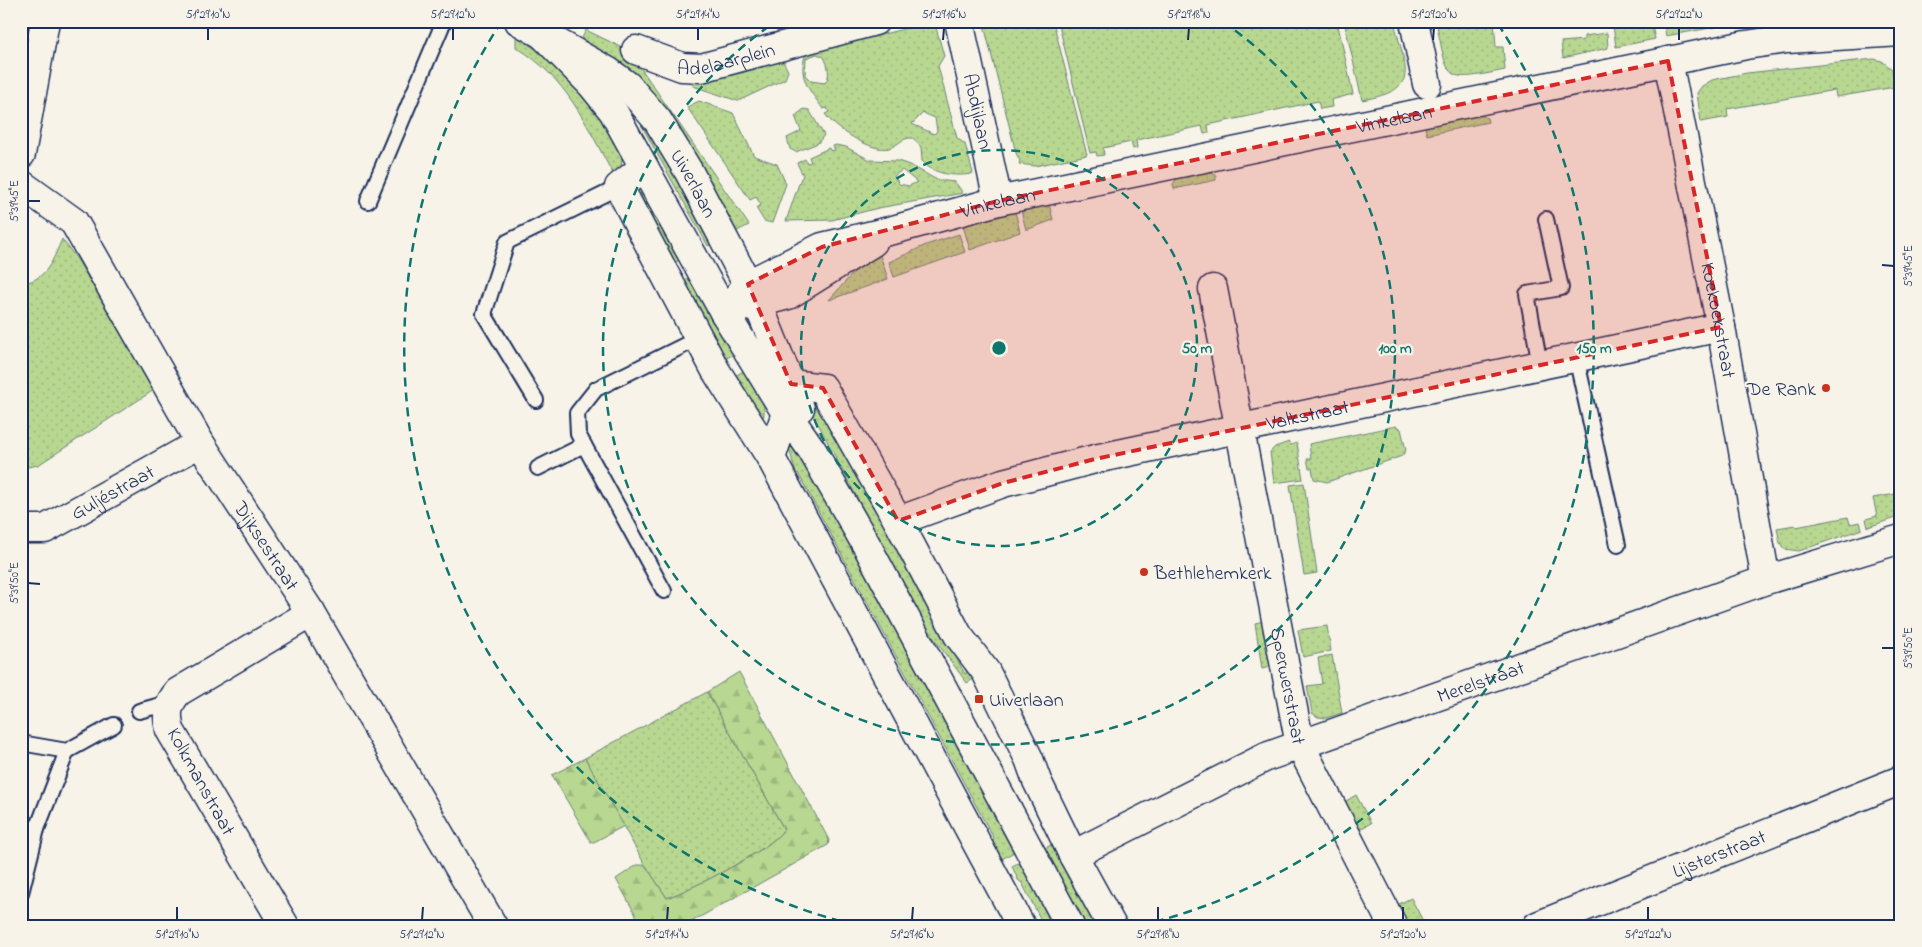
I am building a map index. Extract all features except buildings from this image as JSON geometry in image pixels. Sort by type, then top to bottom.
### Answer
[{"type":"street","points":[[21,154],[45,21]]},
{"type":"street","name":"Adelaarplein","points":[[636,50],[682,67],[701,68],[875,21]]},
{"type":"street","name":"Abdijlaan","points":[[959,21],[998,201]]},
{"type":"street","points":[[1414,21],[1427,84]]},
{"type":"street","name":"Uiverlaan","points":[[529,26],[592,84],[612,111],[724,312],[786,413],[812,450],[867,546],[1070,926]]},
{"type":"street","name":"Uiverlaan","points":[[529,26],[609,72],[627,86],[642,101],[672,141],[753,294],[798,400],[812,450]]},
{"type":"street","name":"Vinkelaan","points":[[724,312],[753,294],[788,295],[892,230],[998,201],[1668,61],[1786,39],[1901,32]]},
{"type":"street","name":"Koekoekstraat","points":[[1668,61],[1721,327],[1766,580]]},
{"type":"street","name":"Uiverlaan","points":[[619,187],[644,167]]},
{"type":"street","name":"Dijksestraat","points":[[21,184],[74,222],[200,443],[311,613],[493,926]]},
{"type":"street","points":[[619,187],[716,371],[771,458],[1011,922]]},
{"type":"street","name":"Sperwerstraat","points":[[1213,289],[1300,745],[1393,926]]},
{"type":"street","name":"Valkstraat","points":[[898,521],[1003,483],[1095,459],[1239,427],[1721,327]]},
{"type":"street","points":[[791,384],[823,388],[898,521],[958,635],[986,672],[1073,855],[1112,926]]},
{"type":"street","points":[[771,458],[786,413]]},
{"type":"street","name":"Guljéstraat","points":[[21,529],[45,529],[62,521],[200,443]]},
{"type":"street","name":"Merelstraat","points":[[1073,855],[1266,757],[1766,580],[1901,539]]},
{"type":"street","name":"Kolkmanstraat","points":[[284,926],[170,730],[167,716],[168,703],[178,692],[311,613]]},
{"type":"street","name":"Lijsterstraat","points":[[1537,926],[1901,780]]},
{"type":"lane","points":[[368,201],[444,21]]},
{"type":"lane","points":[[536,400],[484,314],[507,242],[619,187]]},
{"type":"lane","points":[[1540,365],[1527,294],[1561,288],[1546,219]]},
{"type":"lane","points":[[664,591],[578,434],[577,413],[596,389],[700,338]]},
{"type":"lane","points":[[1576,357],[1618,545]]},
{"type":"lane","points":[[538,468],[584,445]]},
{"type":"lane","points":[[139,711],[168,703]]},
{"type":"lane","points":[[21,743],[67,751],[114,725]]},
{"type":"lane","points":[[21,892],[37,829],[67,751]]},
{"type":"lane","points":[[21,826],[37,829]]},
{"type":"highlighted area","points":[[1668,61],[1721,327],[1095,459],[1003,483],[898,521],[823,388],[791,384],[748,284],[822,247],[998,201]]},
{"type":"green space","points":[[983,21],[1053,21],[1087,155],[1035,166],[1019,164],[1020,161],[1016,153]]},
{"type":"green space","points":[[1058,21],[1337,21],[1353,94],[1331,100],[1332,107],[1320,109],[1318,101],[1208,125],[1209,133],[1204,134],[1202,126],[1136,140],[1137,148],[1133,149],[1131,142],[1103,148],[1104,155],[1097,156],[1096,152],[1090,153]]},
{"type":"green space","points":[[1344,21],[1394,21],[1405,65],[1405,75],[1402,83],[1394,90],[1362,100]]},
{"type":"green space","points":[[1436,21],[1494,21],[1496,47],[1503,47],[1505,70],[1469,76],[1459,76],[1452,73],[1443,56]]},
{"type":"green space","points":[[1644,21],[1645,26],[1652,26],[1655,39],[1616,47],[1613,25]]},
{"type":"green space","points":[[1668,21],[1709,21],[1716,27],[1666,36],[1664,24],[1668,24]]},
{"type":"green space","points":[[924,24],[935,24],[944,56],[938,66],[957,138],[965,144],[973,173],[951,175],[932,169],[922,161],[921,147],[913,138],[882,149],[863,143],[844,132],[825,114],[829,112],[827,108],[823,109],[806,83],[803,69],[806,53]],"holes":[[[817,54],[824,57],[828,67],[828,77],[825,83],[811,81],[805,75],[806,58]],[[923,113],[935,118],[937,131],[934,134],[912,124]]]},
{"type":"green space","points":[[586,30],[629,51],[749,225],[731,234],[607,56],[582,38]]},
{"type":"green space","points":[[1607,33],[1608,48],[1563,58],[1561,42],[1584,40],[1584,36]]},
{"type":"green space","points":[[516,36],[543,54],[586,94],[623,151],[620,174],[613,174],[574,103],[562,88],[534,59],[516,47]]},
{"type":"green space","points":[[782,59],[788,71],[785,79],[738,101],[693,86],[691,76]]},
{"type":"green space","points":[[1874,59],[1882,61],[1892,69],[1895,87],[1836,97],[1835,90],[1727,109],[1728,117],[1701,122],[1697,93],[1702,86],[1712,80],[1747,73]]},
{"type":"green space","points":[[699,101],[733,113],[754,156],[777,164],[786,184],[772,223],[764,221],[756,208],[761,205],[756,197],[750,200],[687,107]]},
{"type":"green space","points":[[636,108],[717,241],[708,246],[633,110]]},
{"type":"green space","points":[[804,109],[809,110],[824,135],[818,143],[796,152],[790,149],[787,138],[801,131],[795,116]]},
{"type":"green space","points":[[1477,114],[1487,118],[1488,122],[1427,135],[1424,124]]},
{"type":"green space","points":[[833,146],[846,147],[870,160],[898,161],[912,166],[937,180],[955,182],[963,193],[878,208],[832,220],[786,221],[803,176],[797,163],[805,159],[807,163],[811,162],[809,157],[829,148],[831,151],[835,150]],"holes":[[[902,170],[917,182],[909,186],[899,184],[894,176]]]},
{"type":"green space","points":[[1207,170],[1216,175],[1216,180],[1174,189],[1173,184],[1179,176]]},
{"type":"green space","points":[[644,191],[683,258],[671,265],[640,200],[641,193]]},
{"type":"green space","points":[[1049,203],[1053,220],[1026,230],[1021,210]]},
{"type":"green space","points":[[1015,211],[1020,232],[970,250],[962,222]]},
{"type":"green space","points":[[959,234],[965,252],[894,277],[889,262],[926,245]]},
{"type":"green space","points":[[62,239],[77,259],[154,390],[38,465],[28,467],[21,465],[21,283],[37,278],[48,268]]},
{"type":"green space","points":[[880,255],[888,279],[829,300],[854,272]]},
{"type":"green space","points":[[692,276],[738,352],[723,360],[680,282]]},
{"type":"green space","points":[[749,368],[764,397],[764,416],[761,418],[733,377]]},
{"type":"green space","points":[[815,397],[965,674],[967,673],[948,637],[975,678],[967,683],[926,628],[807,403]]},
{"type":"green space","points":[[1396,426],[1401,429],[1406,450],[1402,456],[1327,482],[1314,479],[1312,468],[1309,468],[1307,459],[1311,459],[1309,444]]},
{"type":"green space","points":[[1289,442],[1290,445],[1297,443],[1303,479],[1274,483],[1270,452],[1275,447]]},
{"type":"green space","points":[[793,446],[798,447],[1014,852],[1002,859],[992,841],[994,839],[798,473],[796,474],[789,448]]},
{"type":"green space","points":[[1304,483],[1317,573],[1304,575],[1290,485]]},
{"type":"green space","points":[[1901,493],[1901,516],[1868,527],[1866,519],[1877,516],[1873,498]]},
{"type":"green space","points":[[1848,517],[1850,524],[1860,522],[1862,529],[1799,551],[1784,549],[1780,543],[1777,528],[1795,525],[1796,527]]},
{"type":"green space","points":[[1264,621],[1271,667],[1262,669],[1255,623]]},
{"type":"green space","points":[[1327,626],[1331,651],[1303,657],[1298,630]]},
{"type":"green space","points":[[1332,655],[1342,713],[1326,718],[1318,717],[1312,713],[1307,686],[1322,684],[1318,658]]},
{"type":"green space","points":[[739,672],[829,840],[828,845],[684,926],[642,926],[616,879],[637,865],[645,865],[667,898],[711,878],[748,858],[777,838],[784,829],[707,692]]},
{"type":"green space","points":[[707,692],[784,829],[776,838],[748,858],[712,878],[667,898],[645,865],[585,758]]},
{"type":"green space","points":[[585,758],[624,826],[594,842],[591,842],[552,775]]},
{"type":"green space","points":[[1356,795],[1371,823],[1356,831],[1341,804]]},
{"type":"green space","points":[[1055,843],[1098,926],[1085,926],[1045,850],[1045,848]]},
{"type":"green space","points":[[1018,863],[1053,926],[1044,926],[1022,883],[1018,880],[1012,866]]},
{"type":"green space","points":[[1411,898],[1425,925],[1423,926],[1406,926],[1395,906]]},
{"type":"place","name":"De Rank","points":[[1826,388]]},
{"type":"place","name":"Bethlehemkerk","points":[[1144,572]]},
{"type":"place","name":"Uiverlaan","points":[[979,699]]}]
